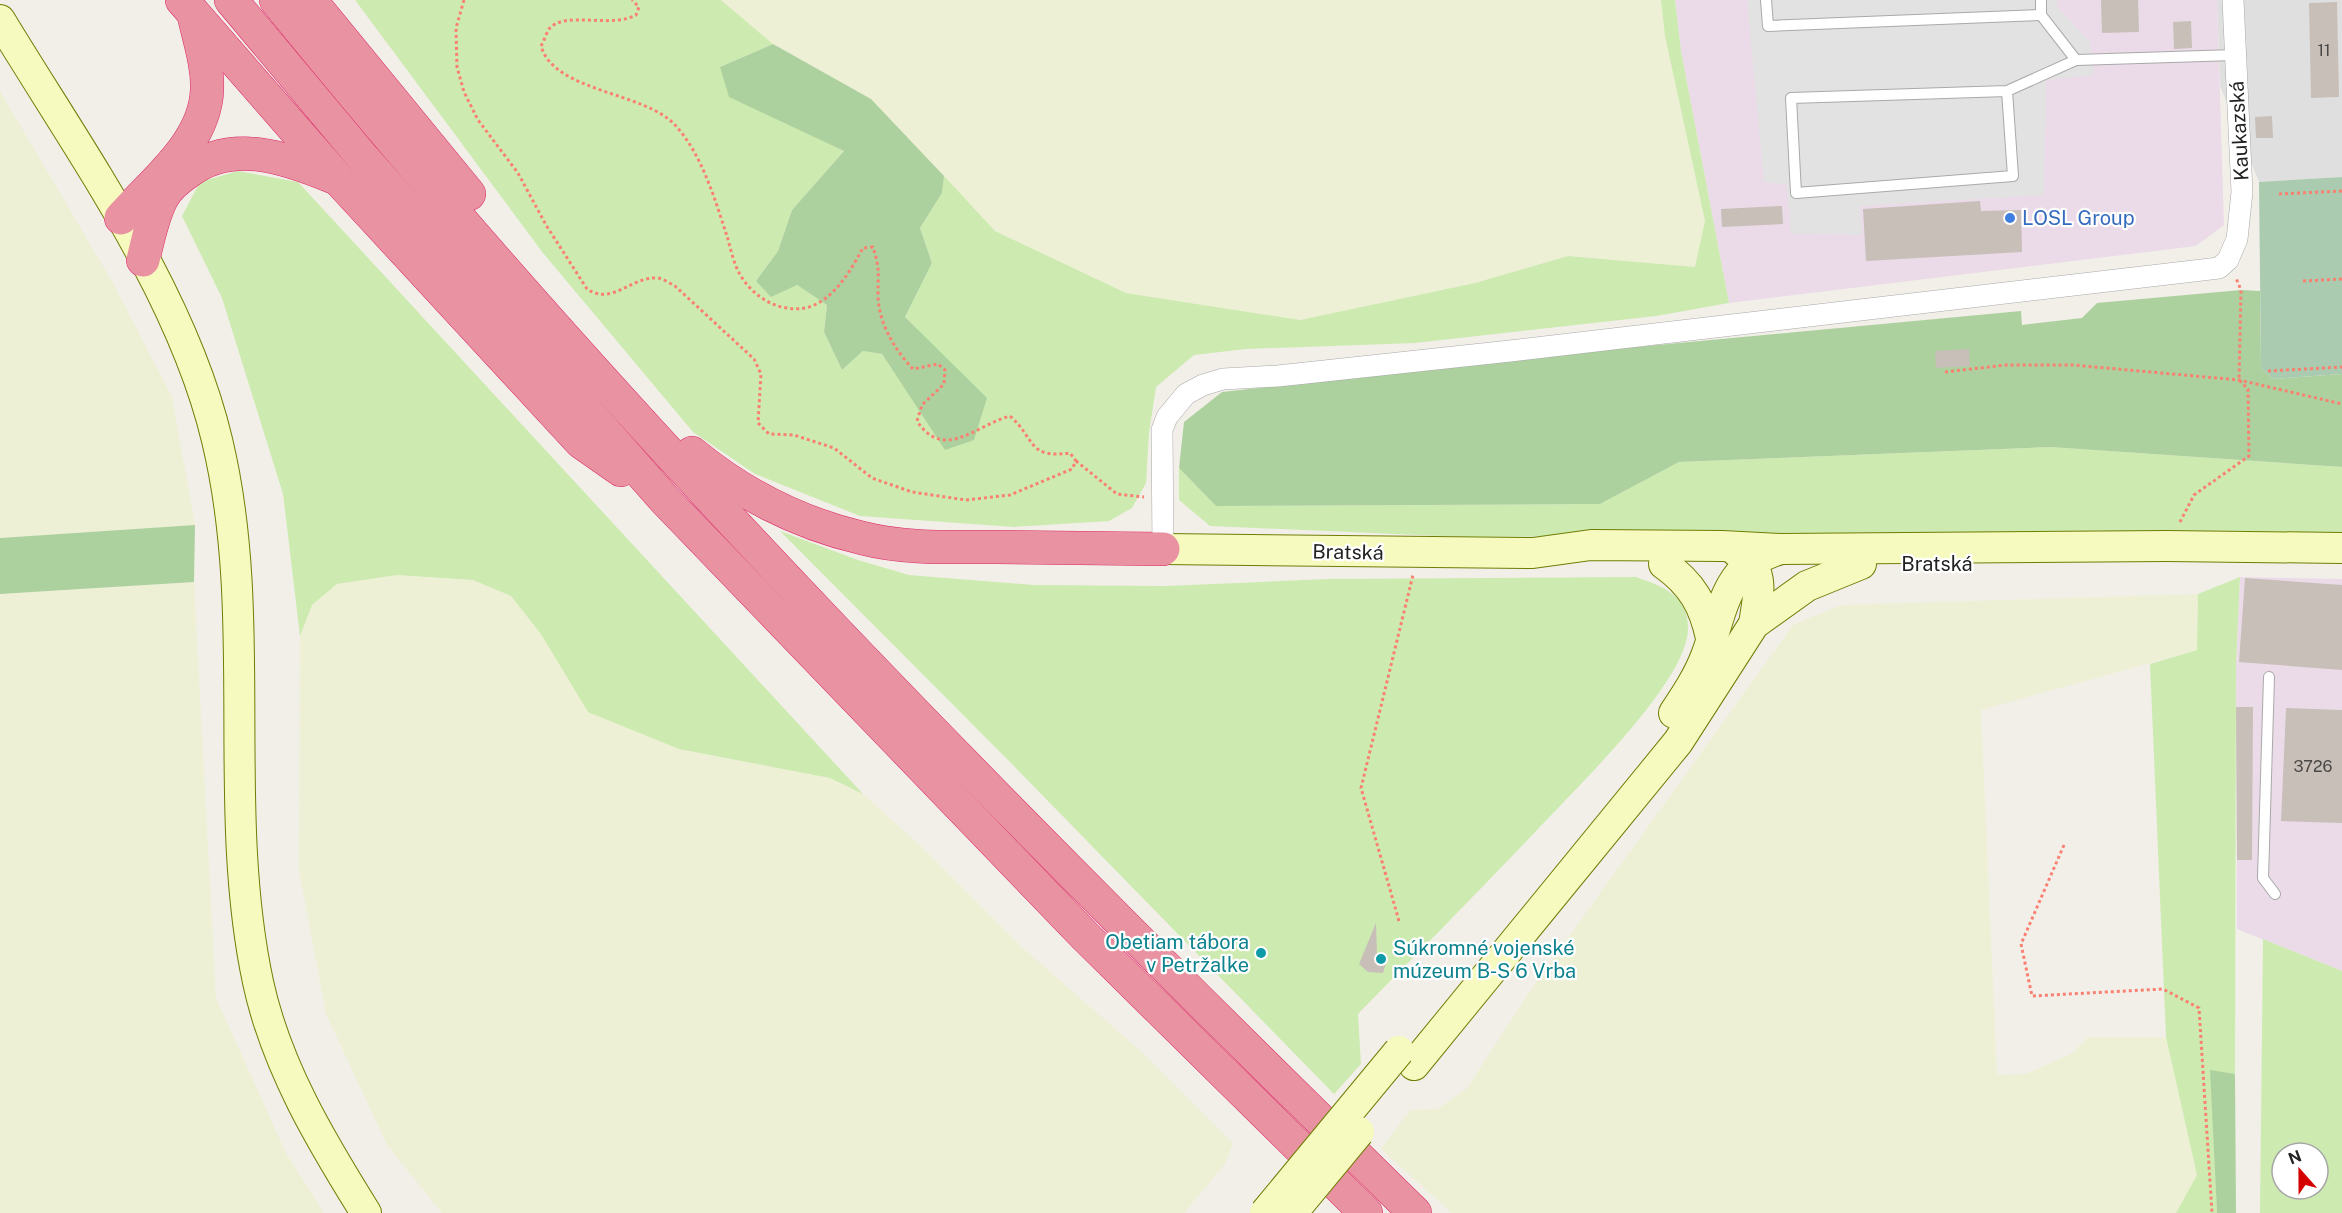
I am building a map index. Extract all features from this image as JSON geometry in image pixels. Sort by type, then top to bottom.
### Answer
[{"type":"highway","points":[[231,0],[364,159],[664,500],[1084,936],[1366,1213]]},
{"type":"highway","points":[[276,0],[518,285],[675,461],[1111,915],[1415,1213]]},
{"type":"highway","points":[[295,0],[310,42]]},
{"type":"highway","points":[[310,0],[535,274],[690,451],[722,478],[782,512],[820,527],[864,539],[939,547],[1163,549]]},
{"type":"highway","points":[[188,7],[339,180],[581,442],[664,500]]},
{"type":"highway","points":[[121,218],[188,143],[202,113],[207,88],[188,7]]},
{"type":"highway","points":[[143,260],[162,197],[179,178],[202,161],[232,154],[264,154],[297,162],[339,180]]},
{"type":"main road","points":[[0,20],[121,218],[180,330],[199,380],[217,439],[231,508],[239,630],[238,793],[242,864],[258,982],[267,1014],[300,1100],[330,1156],[366,1213]]},
{"type":"main road","name":"Bratská","points":[[1163,549],[1533,554],[1591,545],[1781,549],[2156,546],[2342,548]]},
{"type":"main road","points":[[1722,546],[1741,554],[1757,572],[1760,585],[1754,624]]},
{"type":"main road","points":[[1292,1213],[1407,1058],[1670,718],[1694,682],[1737,574],[1750,563],[1781,549]]},
{"type":"main road","name":"Bratská","points":[[1533,554],[1590,564],[2342,560]]},
{"type":"main road","points":[[1664,564],[1682,577],[1695,591],[1708,621],[1711,638]]},
{"type":"main road","points":[[1264,1213],[1407,1058],[1660,766],[1706,702],[1754,624],[1807,586],[1861,564]]},
{"type":"street","name":"Kaukazská","points":[[2228,260],[2237,239],[2242,192],[2233,0]]},
{"type":"street","points":[[1163,549],[1162,430],[1167,417],[1186,394],[1203,385],[1223,379],[1299,374],[1510,351],[2012,291],[2207,271],[2219,268],[2228,260]]},
{"type":"lane","points":[[1766,0],[1768,26],[2041,15]]},
{"type":"lane","points":[[2041,0],[2041,15],[2076,60]]},
{"type":"lane","points":[[2007,91],[2013,176],[1797,193],[1791,98],[2007,91],[2076,60],[2235,55]]},
{"type":"lane","points":[[2270,677],[2263,878],[2275,894]]},
{"type":"path","points":[[464,0],[456,28],[457,67],[464,92],[478,120],[518,173],[546,225],[587,289],[597,295],[611,294],[650,278],[660,278],[675,285],[754,359],[761,374],[758,423],[769,434],[794,435],[834,448],[872,478],[912,492],[966,500],[1011,495],[1072,469],[1076,460]]},
{"type":"path","points":[[632,0],[639,7],[636,15],[627,20],[614,22],[566,19],[557,23],[549,29],[541,46],[544,58],[566,74],[629,102],[659,111],[675,125],[692,151],[713,196],[738,271],[753,292],[776,307],[800,311],[831,296],[863,248],[873,248],[880,270],[878,295],[885,325],[897,352],[913,369],[938,364],[945,370],[944,384],[922,405],[917,421],[925,432],[939,441],[964,437],[1010,416],[1020,424],[1033,446],[1047,455],[1070,453],[1117,494],[1164,499]]},
{"type":"path","points":[[2279,194],[2342,191]]},
{"type":"path","points":[[2175,530],[2194,495],[2249,456],[2248,389],[2239,381],[2241,290],[2228,260]]},
{"type":"path","points":[[2303,281],[2342,279]]},
{"type":"path","points":[[1945,372],[2006,366],[2073,365],[2239,381],[2342,404]]},
{"type":"path","points":[[2268,371],[2342,367]]},
{"type":"path","points":[[1399,921],[1361,788],[1419,553]]},
{"type":"path","points":[[2064,845],[2021,944],[2032,996],[2163,988],[2199,1008],[2212,1213]]},
{"type":"shaded area","points":[[1675,0],[2217,0],[2224,225],[2196,246],[1729,303],[1681,51]]},
{"type":"shaded area","points":[[1747,0],[2057,0],[2057,7],[2090,42],[2094,75],[2046,80],[2044,195],[1860,206],[1862,235],[1791,234],[1787,185],[1764,182]]},
{"type":"shaded area","points":[[2217,0],[2342,0],[2342,177],[2259,182],[2220,86]]},
{"type":"shaded area","points":[[2240,577],[2342,579],[2342,971],[2237,929],[2236,665]]},
{"type":"green space","points":[[355,0],[721,0],[773,44],[720,67],[793,126],[844,151],[792,210],[778,251],[756,281],[797,285],[827,305],[824,332],[842,370],[863,351],[882,354],[946,450],[929,342],[905,317],[932,263],[920,228],[942,193],[944,176],[995,231],[1126,293],[1300,320],[1475,283],[1568,256],[1695,267],[1705,221],[1665,36],[1661,0],[1675,0],[1681,51],[1729,303],[1656,316],[1415,343],[1246,349],[1194,355],[1156,387],[1149,433],[1146,483],[1132,508],[1109,521],[1014,527],[860,516],[755,474],[693,432],[543,253]]},
{"type":"green space","points":[[721,0],[1661,0],[1665,36],[1705,221],[1696,267],[1568,256],[1475,283],[1300,320],[1126,293],[995,231],[871,99],[773,44]]},
{"type":"green space","points":[[773,44],[871,99],[944,176],[942,193],[920,228],[932,263],[905,317],[987,398],[974,440],[945,450],[882,354],[863,351],[842,370],[824,332],[827,305],[797,285],[771,297],[756,281],[778,251],[792,210],[844,151],[729,97],[720,67]]},
{"type":"green space","points":[[0,91],[113,283],[172,397],[195,525],[0,538]]},
{"type":"green space","points":[[238,171],[298,182],[863,794],[830,778],[679,749],[588,712],[541,634],[511,596],[473,580],[397,575],[337,584],[312,605],[300,636],[283,494],[222,298],[182,216],[200,182]]},
{"type":"green space","points":[[2342,177],[2342,374],[2273,379],[2261,368],[2259,182]]},
{"type":"green space","points":[[2241,290],[2260,291],[2261,368],[2273,379],[2342,374],[2342,467],[2050,447],[1679,462],[1600,504],[1216,506],[1179,468],[1184,422],[1222,392],[1572,353],[2021,311],[2022,325],[2082,318],[2097,303]]},
{"type":"green space","points":[[2050,447],[2342,467],[2342,532],[1462,537],[1210,526],[1179,500],[1179,468],[1216,506],[1600,504],[1679,462]]},
{"type":"green space","points":[[195,525],[194,582],[0,594],[0,538]]},
{"type":"green space","points":[[780,531],[858,560],[909,575],[1034,585],[1166,586],[1327,579],[1636,577],[1665,589],[1679,601],[1687,618],[1688,630],[1683,652],[1669,678],[1627,734],[1358,1014],[1361,1064],[1334,1094],[1008,760]]},
{"type":"green space","points":[[397,575],[473,580],[511,596],[541,634],[679,749],[830,778],[863,794],[922,847],[1023,948],[1145,1055],[1233,1143],[1225,1164],[1184,1213],[442,1213],[387,1145],[326,1014],[299,871],[300,636],[312,605],[337,584]]},
{"type":"green space","points":[[2240,577],[2236,665],[2235,1074],[2211,1071],[2217,1213],[2176,1213],[2197,1175],[2166,1037],[2150,664],[2197,650],[2198,594]]},
{"type":"green space","points":[[194,582],[216,998],[286,1153],[324,1213],[0,1213],[0,594]]},
{"type":"green space","points":[[2198,594],[2197,650],[1981,710],[1997,1075],[2026,1074],[2071,1054],[2088,1037],[2166,1037],[2197,1175],[2176,1213],[1452,1213],[1381,1149],[1410,1110],[1438,1109],[1467,1088],[1534,985],[1793,625],[1841,605]]},
{"type":"green space","points":[[2263,939],[2342,971],[2342,1213],[2260,1213]]},
{"type":"green space","points":[[2210,1070],[2235,1074],[2236,1213],[2217,1213]]},
{"type":"building","points":[[2101,0],[2138,0],[2139,32],[2102,33]]},
{"type":"building","points":[[2337,2],[2339,97],[2311,98],[2309,3]]},
{"type":"building","points":[[2191,21],[2192,48],[2174,49],[2173,22]]},
{"type":"building","points":[[2272,116],[2273,138],[2256,138],[2255,117]]},
{"type":"building","points":[[1980,201],[1981,211],[2021,210],[2022,252],[1866,261],[1863,209]]},
{"type":"building","points":[[1782,206],[1783,224],[1722,227],[1721,209]]},
{"type":"building","points":[[1969,349],[1970,366],[1936,368],[1935,351]]},
{"type":"building","points":[[2245,578],[2342,585],[2342,670],[2239,662]]},
{"type":"building","points":[[2236,707],[2253,707],[2252,860],[2237,860]]},
{"type":"building","points":[[2286,708],[2342,710],[2342,823],[2281,821]]},
{"type":"building","points":[[1376,923],[1377,953],[1388,956],[1383,973],[1368,972],[1359,964]]},
{"type":"place","name":"LOSL Group","points":[[2010,218]]},
{"type":"place","name":"Obetiam tábora v Petržalke","points":[[1261,953]]},
{"type":"place","name":"Súkromné vojenské múzeum B-S 6 Vrba","points":[[1381,959]]}]
